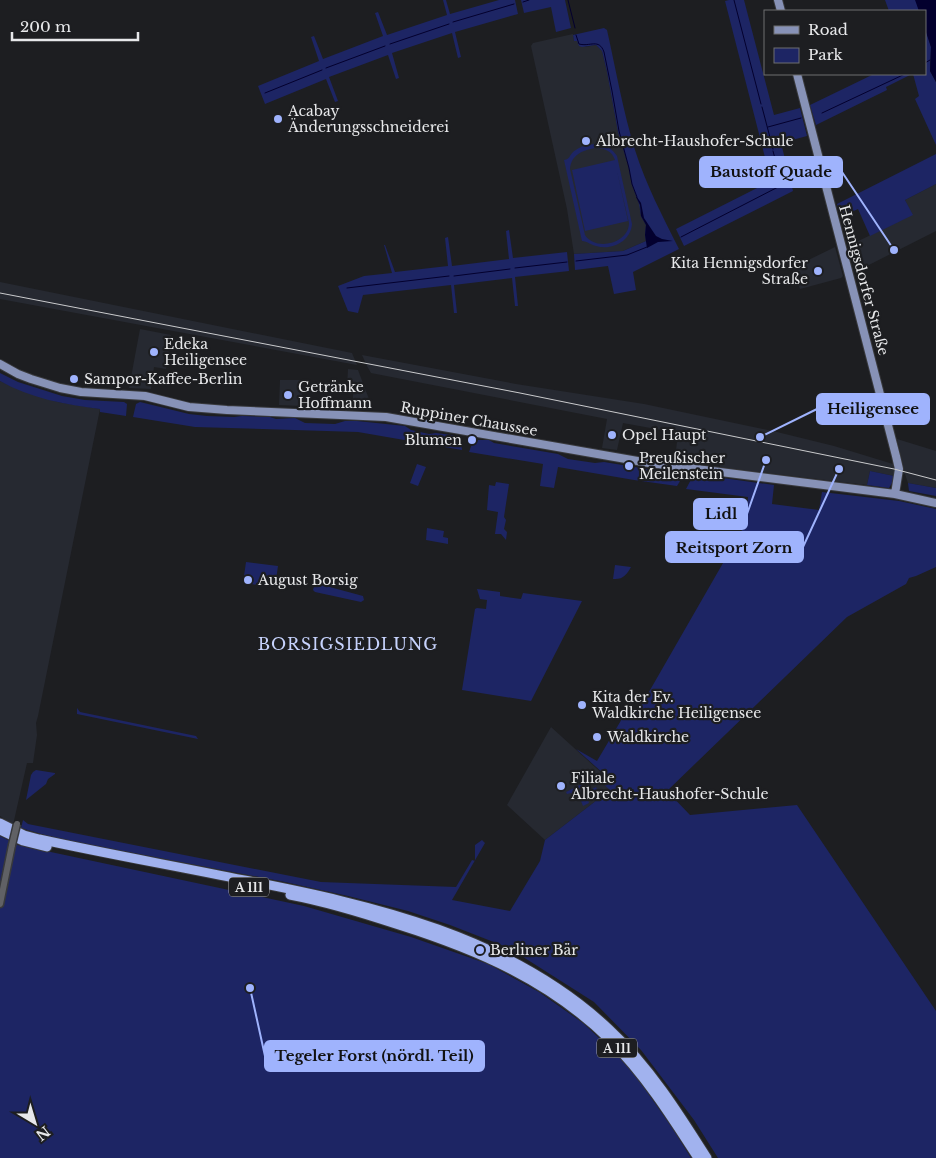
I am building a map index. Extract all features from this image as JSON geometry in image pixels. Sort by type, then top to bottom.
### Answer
[{"type":"highway","name":"A 111","points":[[0,823],[24,835],[47,841],[302,891],[365,906],[437,929],[498,953],[559,988],[610,1029],[640,1061],[668,1097],[707,1158]]},
{"type":"highway","name":"A 111","points":[[0,830],[14,838],[33,844],[328,904],[428,934],[493,960],[529,978],[554,995],[584,1017],[610,1040],[659,1098],[698,1158]]},
{"type":"main road","name":"Hennigsdorfer Straße","points":[[797,75],[896,456],[899,469],[895,494]]},
{"type":"main road","name":"Ruppiner Chaussee","points":[[0,364],[13,372],[31,379],[81,392],[145,396],[189,406],[227,410],[389,417],[649,463],[895,494],[936,502]]},
{"type":"street","points":[[0,904],[17,824]]},
{"type":"shaded area","points":[[915,0],[936,0],[936,82],[930,71],[931,47],[926,32],[926,10],[919,10]]},
{"type":"shaded area","name":"Albrecht-Haushofer-Schule","points":[[573,34],[574,41],[577,40],[578,44],[586,47],[596,45],[602,51],[618,132],[641,216],[646,225],[646,241],[623,251],[574,254],[567,209],[531,46],[533,43]]},
{"type":"shaded area","points":[[936,184],[936,231],[855,272],[848,246],[912,215],[905,200]]},
{"type":"shaded area","points":[[636,197],[641,203],[644,218],[656,236],[673,241],[658,242],[647,248],[646,225],[641,216],[640,205]]},
{"type":"shaded area","name":"Kita Hennigsdorfer Straße","points":[[835,247],[843,276],[800,289],[792,268]]},
{"type":"shaded area","points":[[0,282],[352,353],[357,365],[0,299]]},
{"type":"shaded area","points":[[140,329],[171,335],[166,369],[154,367],[151,389],[129,388]]},
{"type":"shaded area","points":[[362,355],[516,384],[644,404],[834,446],[893,464],[893,467],[904,469],[897,439],[936,451],[936,488],[908,483],[905,474],[894,472],[894,476],[870,471],[867,485],[720,467],[720,465],[675,459],[678,433],[623,423],[617,450],[602,448],[607,419],[371,373]]},
{"type":"shaded area","points":[[348,369],[358,370],[369,399],[369,406],[364,410],[357,410],[358,401],[353,399],[353,388],[347,388]]},
{"type":"shaded area","points":[[280,380],[302,380],[302,406],[279,405]]},
{"type":"shaded area","points":[[0,381],[58,402],[100,409],[36,723],[37,735],[33,763],[27,763],[13,825],[0,816]]},
{"type":"shaded area","name":"Filiale Albrecht-Haushofer-Schule","points":[[551,727],[605,776],[610,790],[545,840],[507,805]]},
{"type":"green space","points":[[443,0],[446,0],[450,14],[499,0],[515,0],[518,14],[455,32],[461,57],[458,58],[452,33],[392,53],[399,78],[396,79],[388,55],[329,77],[338,101],[335,102],[326,79],[265,104],[258,86],[319,61],[311,37],[314,36],[323,59],[383,36],[375,13],[378,12],[387,35],[447,15]]},
{"type":"green space","points":[[521,0],[565,0],[571,28],[556,32],[551,7],[524,13]]},
{"type":"green space","points":[[744,0],[774,115],[800,108],[807,136],[781,143],[793,191],[684,246],[676,229],[771,181],[725,1]]},
{"type":"green space","points":[[885,0],[916,0],[919,10],[889,10]]},
{"type":"green space","points":[[604,28],[607,30],[627,120],[639,163],[655,201],[679,249],[633,272],[636,290],[614,294],[608,266],[575,270],[574,254],[623,251],[646,241],[646,225],[641,216],[618,132],[602,51],[596,45],[582,47],[579,46],[577,41],[574,41],[573,35]]},
{"type":"green space","points":[[926,31],[931,47],[930,71],[936,82],[936,145],[915,99],[919,96],[913,75],[926,75]]},
{"type":"green space","points":[[872,75],[910,75],[886,87],[887,90],[816,125],[810,105]]},
{"type":"green space","points":[[595,144],[607,146],[617,156],[632,224],[631,230],[624,240],[608,247],[596,246],[582,241],[564,160],[579,148]],"holes":[[[595,148],[605,149],[610,152],[615,160],[572,170],[585,231],[628,221],[617,171],[629,223],[628,230],[624,236],[611,243],[604,244],[590,240],[585,235],[570,169],[573,160],[578,154]]]},
{"type":"green space","points":[[936,154],[936,184],[905,200],[913,215],[870,236],[858,209],[841,217],[837,204]]},
{"type":"green space","points":[[509,230],[513,258],[567,252],[569,271],[515,277],[518,306],[515,306],[512,278],[454,285],[457,313],[454,313],[451,285],[363,295],[358,313],[348,311],[338,286],[364,276],[392,273],[384,245],[395,272],[448,266],[445,238],[448,237],[452,266],[509,259],[506,231]]},
{"type":"green space","points":[[0,373],[18,382],[62,396],[85,400],[124,402],[127,404],[126,416],[100,412],[100,409],[61,403],[24,392],[0,381]]},
{"type":"green space","points":[[140,402],[189,414],[207,416],[295,418],[305,423],[335,424],[345,421],[357,421],[405,426],[411,430],[429,434],[459,436],[461,438],[462,450],[358,432],[195,427],[133,417],[136,404]]},
{"type":"green space","points":[[489,440],[494,443],[558,454],[568,459],[680,473],[682,478],[677,486],[558,467],[554,488],[540,486],[543,464],[469,452],[473,441]]},
{"type":"green space","points":[[417,464],[426,467],[418,486],[410,483]]},
{"type":"green space","points":[[870,471],[894,476],[889,488],[867,485]]},
{"type":"green space","points":[[694,474],[774,485],[772,504],[819,510],[822,492],[899,501],[936,509],[936,567],[909,578],[906,584],[847,617],[667,791],[690,815],[797,805],[936,1011],[936,1158],[718,1158],[694,1120],[641,1050],[594,1002],[509,948],[408,911],[348,896],[55,838],[21,828],[23,820],[28,824],[321,882],[456,887],[472,860],[475,861],[452,900],[510,911],[540,861],[545,840],[610,790],[600,781],[605,775],[576,749],[597,761],[626,712],[638,711],[742,530],[745,528],[748,497],[686,489]]},
{"type":"green space","points":[[496,482],[509,484],[504,517],[506,520],[504,529],[507,532],[506,540],[501,534],[495,534],[498,512],[487,510],[489,485],[495,486]]},
{"type":"green space","points":[[908,483],[936,488],[936,496],[909,491]]},
{"type":"green space","points":[[427,528],[444,531],[443,537],[448,538],[448,544],[426,540]]},
{"type":"green space","points":[[246,562],[278,566],[275,587],[243,583]]},
{"type":"green space","points":[[615,565],[631,567],[622,577],[613,579]]},
{"type":"green space","points":[[315,583],[363,596],[364,600],[361,602],[315,592],[313,590]]},
{"type":"green space","points":[[477,589],[500,592],[500,596],[521,599],[523,593],[582,601],[531,701],[462,690],[475,609],[486,609],[487,600],[480,599]]},
{"type":"green space","points":[[77,708],[80,712],[196,736],[198,739],[77,714]]},
{"type":"green space","points":[[36,770],[55,774],[26,800],[31,775]]},
{"type":"green space","points":[[593,774],[595,778],[601,775],[602,777],[576,790],[576,794],[567,794],[566,792],[588,781],[586,777]]},
{"type":"green space","points":[[596,787],[599,794],[588,800],[589,803],[583,806],[581,801],[583,800],[580,795]]},
{"type":"green space","points":[[0,836],[18,845],[304,906],[411,937],[488,964],[539,992],[583,1023],[629,1066],[691,1158],[0,1158]]},
{"type":"green space","points":[[482,840],[485,843],[475,860],[475,845]]},
{"type":"waterway","points":[[523,2],[529,0]]},
{"type":"waterway","points":[[568,0],[575,28]]},
{"type":"waterway","points":[[734,0],[761,104]]},
{"type":"waterway","points":[[453,22],[514,4]]},
{"type":"waterway","points":[[390,44],[449,24]]},
{"type":"waterway","points":[[576,35],[579,44],[597,44],[600,45],[604,52],[619,131],[637,197]]},
{"type":"waterway","points":[[326,68],[385,46]]},
{"type":"waterway","points":[[926,62],[930,60]]},
{"type":"waterway","points":[[265,93],[322,70]]},
{"type":"waterway","points":[[822,113],[903,75]]},
{"type":"waterway","points":[[762,107],[773,149]]},
{"type":"waterway","points":[[768,127],[801,118]]},
{"type":"waterway","points":[[681,237],[780,186],[781,181],[773,151]]},
{"type":"waterway","points":[[576,261],[627,255],[647,247]]},
{"type":"waterway","points":[[515,268],[567,262]]},
{"type":"waterway","points":[[454,276],[510,269]]},
{"type":"waterway","points":[[347,288],[449,276]]},
{"type":"tram line","points":[[0,293],[520,393],[894,469],[936,480]]},
{"type":"place","name":"Acabay Änderungsschneiderei","points":[[278,119]]},
{"type":"place","name":"Albrecht-Haushofer-Schule","points":[[586,141]]},
{"type":"place","name":"Baustoff Quade","points":[[894,250]]},
{"type":"place","name":"Kita Hennigsdorfer Straße","points":[[818,271]]},
{"type":"place","name":"Edeka Heiligensee","points":[[154,352]]},
{"type":"place","name":"Sampor-Kaffee-Berlin","points":[[74,379]]},
{"type":"place","name":"Getränke Hoffmann","points":[[288,395]]},
{"type":"place","name":"Opel Haupt","points":[[612,435]]},
{"type":"place","name":"Heiligensee","points":[[760,437]]},
{"type":"place","name":"Blumen","points":[[472,440]]},
{"type":"place","name":"Lidl","points":[[766,460]]},
{"type":"place","name":"Preußischer Meilenstein","points":[[629,466]]},
{"type":"place","name":"Reitsport Zorn","points":[[839,469]]},
{"type":"place","name":"August Borsig","points":[[248,580]]},
{"type":"place","name":"Kita der Ev. Waldkirche Heiligensee","points":[[582,705]]},
{"type":"place","name":"Waldkirche","points":[[597,737]]},
{"type":"place","name":"Filiale Albrecht-Haushofer-Schule","points":[[561,786]]},
{"type":"place","name":"Berliner Bär","points":[[480,950]]},
{"type":"place","name":"Tegeler Forst (nördl. Teil)","points":[[250,988]]},
{"type":"district","name":"BORSIGSIEDLUNG","points":[[348,644]]}]
